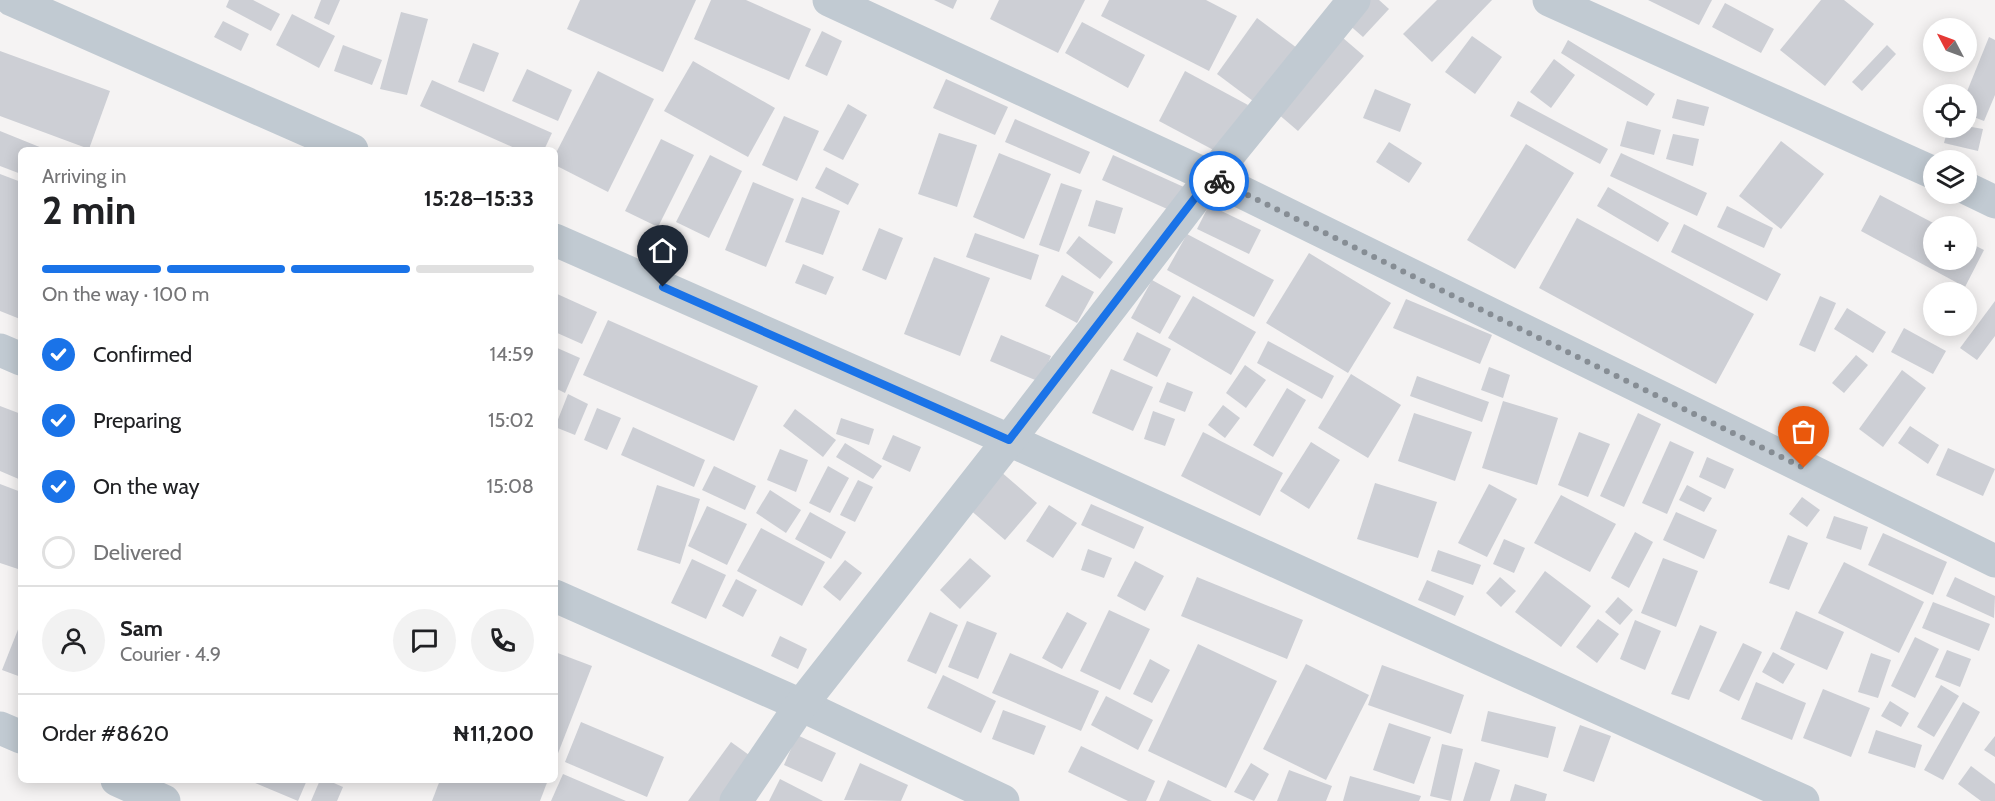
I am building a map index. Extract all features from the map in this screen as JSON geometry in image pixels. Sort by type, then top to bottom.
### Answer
[{"type":"street","points":[[12,0],[345,147]]},
{"type":"street","points":[[829,0],[1211,177],[1995,561]]},
{"type":"street","points":[[736,801],[801,705],[1211,177],[1353,0]]},
{"type":"street","points":[[1549,0],[1923,168]]},
{"type":"street","points":[[1977,193],[1995,202]]},
{"type":"street","points":[[558,241],[1009,440],[1803,801]]},
{"type":"street","points":[[0,350],[18,358]]},
{"type":"street","points":[[558,597],[801,705],[1003,801]]},
{"type":"street","points":[[0,728],[18,736]]},
{"type":"street","points":[[124,783],[164,801]]},
{"type":"building","points":[[229,0],[253,0],[280,14],[271,31],[226,7]]},
{"type":"building","points":[[321,0],[340,0],[329,25],[314,18]]},
{"type":"building","points":[[580,0],[696,0],[663,72],[567,29]]},
{"type":"building","points":[[711,0],[746,0],[811,29],[789,80],[694,39]]},
{"type":"building","points":[[934,0],[957,0],[953,9]]},
{"type":"building","points":[[999,0],[1085,0],[1058,53],[990,19]]},
{"type":"building","points":[[1109,0],[1206,0],[1237,16],[1209,71],[1101,16]]},
{"type":"building","points":[[1369,0],[1379,0],[1389,9],[1363,37],[1347,23]]},
{"type":"building","points":[[1437,0],[1492,0],[1432,62],[1403,34]]},
{"type":"building","points":[[1648,0],[1712,0],[1699,25]]},
{"type":"building","points":[[1821,0],[1844,0],[1874,24],[1825,86],[1780,50]]},
{"type":"building","points":[[1725,3],[1774,29],[1761,53],[1712,27]]},
{"type":"building","points":[[401,12],[428,19],[407,95],[380,89]]},
{"type":"building","points":[[292,14],[335,36],[319,68],[276,45]]},
{"type":"building","points":[[1257,18],[1301,51],[1261,107],[1217,74]]},
{"type":"building","points":[[223,21],[249,34],[241,51],[214,37]]},
{"type":"building","points":[[1082,22],[1145,55],[1128,88],[1065,53]]},
{"type":"building","points":[[822,31],[842,41],[827,76],[805,66]]},
{"type":"building","points":[[1472,36],[1502,57],[1475,94],[1445,72]]},
{"type":"building","points":[[1989,37],[1995,40],[1995,95],[1984,121],[1977,118],[1977,84],[1970,84],[1975,72],[1977,72]]},
{"type":"building","points":[[1343,38],[1364,56],[1298,131],[1277,113]]},
{"type":"building","points":[[1568,40],[1655,94],[1647,106],[1561,53]]},
{"type":"building","points":[[473,43],[499,53],[484,92],[458,82]]},
{"type":"building","points":[[343,45],[382,60],[372,85],[334,71]]},
{"type":"building","points":[[1887,45],[1896,54],[1862,91],[1852,82]]},
{"type":"building","points":[[0,51],[110,91],[90,147],[84,147],[0,116]]},
{"type":"building","points":[[1554,59],[1575,75],[1551,108],[1530,92]]},
{"type":"building","points":[[693,61],[775,108],[748,157],[664,111]]},
{"type":"building","points":[[527,69],[572,90],[558,121],[512,101]]},
{"type":"building","points":[[598,71],[654,99],[608,192],[558,167],[558,149]]},
{"type":"building","points":[[1185,71],[1248,105],[1221,154],[1159,121]]},
{"type":"building","points":[[946,79],[1008,107],[995,135],[933,108]]},
{"type":"building","points":[[432,80],[552,133],[545,147],[512,147],[420,106]]},
{"type":"building","points":[[1375,89],[1411,104],[1400,132],[1363,118]]},
{"type":"building","points":[[1677,99],[1709,107],[1704,126],[1672,118]]},
{"type":"building","points":[[1518,101],[1608,149],[1600,164],[1510,116]]},
{"type":"building","points":[[848,104],[867,115],[843,160],[823,150]]},
{"type":"building","points":[[784,116],[819,131],[797,181],[762,165]]},
{"type":"building","points":[[1015,119],[1090,152],[1080,174],[1005,142]]},
{"type":"building","points":[[1627,121],[1661,130],[1654,155],[1620,146]]},
{"type":"building","points":[[1977,128],[1983,129],[1978,151],[1944,143],[1945,138],[1977,138]]},
{"type":"building","points":[[0,131],[40,147],[18,147],[18,173],[0,166]]},
{"type":"building","points":[[939,133],[977,145],[957,207],[918,194]]},
{"type":"building","points":[[1673,134],[1699,139],[1693,166],[1666,159]]},
{"type":"building","points":[[661,139],[694,155],[658,227],[625,211]]},
{"type":"building","points":[[1781,141],[1824,174],[1781,229],[1739,196]]},
{"type":"building","points":[[1389,142],[1422,163],[1409,183],[1376,162]]},
{"type":"building","points":[[1526,144],[1574,173],[1515,269],[1467,240]]},
{"type":"building","points":[[999,153],[1051,174],[1024,239],[973,217]]},
{"type":"building","points":[[1621,153],[1707,193],[1697,216],[1610,176]]},
{"type":"building","points":[[710,155],[742,171],[709,238],[676,222]]},
{"type":"building","points":[[1113,155],[1186,188],[1174,212],[1102,180]]},
{"type":"building","points":[[826,167],[859,184],[848,205],[815,188]]},
{"type":"building","points":[[0,174],[18,181],[18,318],[0,311]]},
{"type":"building","points":[[753,182],[794,199],[766,267],[725,250]]},
{"type":"building","points":[[1061,183],[1082,190],[1059,252],[1039,245]]},
{"type":"building","points":[[1608,187],[1669,223],[1658,242],[1597,206]]},
{"type":"building","points":[[1880,195],[1923,218],[1923,264],[1861,231]]},
{"type":"building","points":[[802,197],[840,211],[823,255],[785,242]]},
{"type":"building","points":[[1096,200],[1123,208],[1115,234],[1088,226]]},
{"type":"building","points":[[1209,205],[1261,230],[1249,254],[1197,229]]},
{"type":"building","points":[[1727,206],[1773,228],[1764,248],[1717,227]]},
{"type":"building","points":[[1577,218],[1754,314],[1716,384],[1539,288]]},
{"type":"building","points":[[1684,224],[1781,274],[1767,301],[1671,252]]},
{"type":"building","points":[[879,228],[903,238],[886,280],[862,270]]},
{"type":"building","points":[[975,233],[1039,255],[1031,280],[966,257]]},
{"type":"building","points":[[1187,234],[1274,280],[1254,317],[1167,270]]},
{"type":"building","points":[[1079,236],[1113,262],[1100,279],[1066,253]]},
{"type":"building","points":[[1977,246],[1984,250],[1977,264]]},
{"type":"building","points":[[1309,253],[1391,303],[1348,373],[1266,323]]},
{"type":"building","points":[[934,257],[990,278],[960,356],[904,334]]},
{"type":"building","points":[[803,264],[834,277],[826,295],[795,283]]},
{"type":"building","points":[[1933,270],[1974,270],[1968,282],[1956,282]]},
{"type":"building","points":[[1062,275],[1094,292],[1077,323],[1045,306]]},
{"type":"building","points":[[1152,280],[1181,296],[1160,334],[1131,318]]},
{"type":"building","points":[[558,294],[597,312],[582,344],[558,333]]},
{"type":"building","points":[[1193,296],[1256,332],[1231,375],[1168,338]]},
{"type":"building","points":[[1820,296],[1836,303],[1815,352],[1799,345]]},
{"type":"building","points":[[1406,299],[1492,335],[1480,364],[1393,328]]},
{"type":"building","points":[[1995,301],[1995,336],[1977,360],[1960,348],[1969,336],[1977,336],[1977,325]]},
{"type":"building","points":[[1847,308],[1886,332],[1873,353],[1834,329]]},
{"type":"building","points":[[608,320],[758,386],[734,441],[583,375]]},
{"type":"building","points":[[1904,328],[1946,351],[1933,374],[1891,352]]},
{"type":"building","points":[[1137,332],[1171,349],[1157,377],[1123,360]]},
{"type":"building","points":[[1001,335],[1051,356],[1040,382],[990,361]]},
{"type":"building","points":[[1268,341],[1334,376],[1322,399],[1257,363]]},
{"type":"building","points":[[558,348],[580,358],[565,393],[558,390]]},
{"type":"building","points":[[1856,355],[1868,365],[1844,393],[1832,383]]},
{"type":"building","points":[[1245,365],[1266,380],[1246,408],[1226,393]]},
{"type":"building","points":[[1489,367],[1510,375],[1503,398],[1481,390]]},
{"type":"building","points":[[1111,369],[1153,387],[1133,431],[1092,413]]},
{"type":"building","points":[[1902,370],[1926,388],[1883,447],[1859,429]]},
{"type":"building","points":[[1351,374],[1401,405],[1368,458],[1318,428]]},
{"type":"building","points":[[1417,376],[1489,402],[1482,422],[1410,396]]},
{"type":"building","points":[[1167,382],[1193,392],[1185,412],[1159,402]]},
{"type":"building","points":[[1287,388],[1306,400],[1273,457],[1253,445]]},
{"type":"building","points":[[568,394],[588,404],[575,435],[558,428],[558,419]]},
{"type":"building","points":[[1503,401],[1558,418],[1537,485],[1482,468]]},
{"type":"building","points":[[1223,405],[1240,418],[1225,438],[1208,425]]},
{"type":"building","points":[[0,406],[18,413],[18,479],[0,471]]},
{"type":"building","points":[[597,408],[621,418],[607,450],[584,440]]},
{"type":"building","points":[[795,409],[836,440],[823,457],[783,426]]},
{"type":"building","points":[[1153,411],[1175,419],[1165,446],[1144,439]]},
{"type":"building","points":[[1414,413],[1472,432],[1455,481],[1398,461]]},
{"type":"building","points":[[1638,413],[1661,424],[1624,507],[1600,496]]},
{"type":"building","points":[[841,418],[874,429],[869,445],[836,434]]},
{"type":"building","points":[[1910,426],[1939,445],[1928,464],[1898,443]]},
{"type":"building","points":[[633,427],[705,460],[694,487],[621,455]]},
{"type":"building","points":[[1203,432],[1283,473],[1260,516],[1181,476]]},
{"type":"building","points":[[1579,432],[1610,444],[1588,497],[1558,485]]},
{"type":"building","points":[[893,435],[921,447],[910,472],[882,459]]},
{"type":"building","points":[[1670,441],[1694,452],[1667,514],[1642,503]]},
{"type":"building","points":[[1311,442],[1340,460],[1309,509],[1280,491]]},
{"type":"building","points":[[845,443],[882,466],[873,479],[836,457]]},
{"type":"building","points":[[1948,448],[1995,469],[1983,496],[1936,475]]},
{"type":"building","points":[[780,449],[808,460],[796,492],[767,480]]},
{"type":"building","points":[[1707,457],[1734,469],[1725,489],[1699,477]]},
{"type":"building","points":[[714,466],[756,486],[745,510],[702,490]]},
{"type":"building","points":[[828,466],[849,478],[830,513],[809,503]]},
{"type":"building","points":[[1000,471],[1037,503],[1005,540],[968,508]]},
{"type":"building","points":[[858,480],[873,487],[855,522],[840,515]]},
{"type":"building","points":[[1375,483],[1437,502],[1418,558],[1357,539]]},
{"type":"building","points":[[0,484],[18,491],[18,569],[0,563]]},
{"type":"building","points":[[1489,484],[1517,499],[1487,557],[1458,543]]},
{"type":"building","points":[[657,485],[700,499],[680,564],[637,550]]},
{"type":"building","points":[[1687,485],[1712,498],[1704,512],[1679,500]]},
{"type":"building","points":[[770,490],[801,510],[786,533],[756,513]]},
{"type":"building","points":[[1561,495],[1616,524],[1590,572],[1534,543]]},
{"type":"building","points":[[1802,497],[1820,510],[1807,527],[1789,514]]},
{"type":"building","points":[[1091,504],[1144,527],[1134,549],[1081,525]]},
{"type":"building","points":[[1049,505],[1077,523],[1053,558],[1026,541]]},
{"type":"building","points":[[707,506],[747,524],[727,565],[688,546]]},
{"type":"building","points":[[810,512],[846,532],[831,559],[795,539]]},
{"type":"building","points":[[1676,512],[1717,530],[1704,559],[1663,540]]},
{"type":"building","points":[[1834,516],[1868,527],[1861,550],[1826,538]]},
{"type":"building","points":[[761,528],[825,562],[802,606],[737,571]]},
{"type":"building","points":[[1635,532],[1653,542],[1629,588],[1611,578]]},
{"type":"building","points":[[1883,533],[1947,562],[1933,595],[1868,565]]},
{"type":"building","points":[[1788,535],[1808,543],[1789,590],[1769,583]]},
{"type":"building","points":[[1504,539],[1525,548],[1514,573],[1493,564]]},
{"type":"building","points":[[1088,549],[1112,558],[1104,578],[1081,570]]},
{"type":"building","points":[[1438,550],[1481,565],[1473,585],[1431,571]]},
{"type":"building","points":[[970,558],[991,576],[960,609],[940,590]]},
{"type":"building","points":[[1663,558],[1698,571],[1676,627],[1641,613]]},
{"type":"building","points":[[692,559],[726,575],[706,619],[671,603]]},
{"type":"building","points":[[845,560],[862,573],[840,601],[823,587]]},
{"type":"building","points":[[1135,561],[1164,576],[1145,611],[1117,596]]},
{"type":"building","points":[[1844,562],[1924,602],[1899,653],[1818,613]]},
{"type":"building","points":[[1545,571],[1591,606],[1561,647],[1515,612]]},
{"type":"building","points":[[1197,577],[1303,620],[1287,659],[1181,616]]},
{"type":"building","points":[[1500,577],[1516,591],[1501,607],[1486,593]]},
{"type":"building","points":[[1955,577],[1995,596],[1994,618],[1946,596]]},
{"type":"building","points":[[736,579],[757,590],[743,617],[722,606]]},
{"type":"building","points":[[1427,580],[1464,596],[1455,616],[1418,600]]},
{"type":"building","points":[[1618,597],[1633,610],[1620,625],[1605,612]]},
{"type":"building","points":[[1933,602],[1990,624],[1979,651],[1922,628]]},
{"type":"building","points":[[1109,610],[1150,629],[1120,690],[1080,671]]},
{"type":"building","points":[[1796,611],[1844,632],[1827,670],[1780,649]]},
{"type":"building","points":[[930,612],[958,625],[936,674],[907,661]]},
{"type":"building","points":[[1067,612],[1087,623],[1062,669],[1042,658]]},
{"type":"building","points":[[1598,619],[1619,634],[1597,663],[1576,647]]},
{"type":"building","points":[[1635,620],[1661,631],[1645,670],[1620,659]]},
{"type":"building","points":[[967,621],[997,633],[978,679],[948,667]]},
{"type":"building","points":[[1700,625],[1717,632],[1689,700],[1671,694]]},
{"type":"building","points":[[18,630],[18,676],[2,670]]},
{"type":"building","points":[[780,636],[807,649],[798,669],[771,656]]},
{"type":"building","points":[[1915,637],[1939,649],[1915,698],[1891,686]]},
{"type":"building","points":[[1743,643],[1762,652],[1739,701],[1719,691]]},
{"type":"building","points":[[1198,644],[1277,681],[1226,788],[1148,751]]},
{"type":"building","points":[[1947,650],[1971,659],[1960,687],[1935,677]]},
{"type":"building","points":[[1773,652],[1795,664],[1783,684],[1762,672]]},
{"type":"building","points":[[558,653],[592,666],[558,753]]},
{"type":"building","points":[[1010,653],[1099,691],[1081,731],[992,693]]},
{"type":"building","points":[[1871,653],[1891,660],[1878,698],[1858,692]]},
{"type":"building","points":[[1150,659],[1170,670],[1152,703],[1133,694]]},
{"type":"building","points":[[1306,664],[1369,695],[1326,780],[1263,749]]},
{"type":"building","points":[[1382,665],[1464,695],[1451,734],[1368,705]]},
{"type":"building","points":[[943,675],[996,701],[981,733],[927,708]]},
{"type":"building","points":[[1756,682],[1806,703],[1792,740],[1741,719]]},
{"type":"building","points":[[1941,685],[1959,696],[1934,737],[1917,727]]},
{"type":"building","points":[[1823,689],[1870,708],[1851,757],[1803,738]]},
{"type":"building","points":[[1106,696],[1153,720],[1138,750],[1091,725]]},
{"type":"building","points":[[1890,701],[1909,713],[1901,727],[1881,716]]},
{"type":"building","points":[[1963,702],[1980,712],[1943,780],[1924,770]]},
{"type":"building","points":[[1003,710],[1046,726],[1034,755],[992,739]]},
{"type":"building","points":[[1488,711],[1556,727],[1548,758],[1481,741]]},
{"type":"building","points":[[581,722],[664,757],[647,797],[565,762]]},
{"type":"building","points":[[1389,723],[1431,737],[1414,784],[1373,770]]},
{"type":"building","points":[[1580,725],[1611,736],[1594,782],[1563,771]]},
{"type":"building","points":[[1876,730],[1922,745],[1915,768],[1868,753]]},
{"type":"building","points":[[797,735],[836,753],[822,782],[784,765]]},
{"type":"building","points":[[1995,736],[1995,757],[1984,750]]},
{"type":"building","points":[[731,742],[756,760],[726,801],[688,801]]},
{"type":"building","points":[[1442,744],[1463,749],[1451,801],[1430,796]]},
{"type":"building","points":[[1081,746],[1155,781],[1146,801],[1128,801],[1068,772]]},
{"type":"building","points":[[1475,762],[1500,770],[1490,801],[1463,801]]},
{"type":"building","points":[[860,763],[908,785],[901,801],[844,800]]},
{"type":"building","points":[[1251,763],[1269,774],[1254,801],[1234,792]]},
{"type":"building","points":[[1971,766],[1995,784],[1995,801],[1981,801],[1958,784]]},
{"type":"building","points":[[1289,770],[1332,786],[1326,801],[1277,801]]},
{"type":"building","points":[[563,774],[626,801],[551,801]]},
{"type":"building","points":[[1350,776],[1421,796],[1419,801],[1343,801]]},
{"type":"building","points":[[780,779],[823,801],[769,801]]},
{"type":"building","points":[[1168,780],[1212,801],[1159,801]]},
{"type":"building","points":[[255,783],[306,783],[298,801]]},
{"type":"building","points":[[319,783],[334,783],[343,787],[337,801],[311,801]]},
{"type":"building","points":[[439,783],[547,783],[540,801],[432,801]]},
{"type":"building","points":[[1515,784],[1547,794],[1545,801],[1510,801]]},
{"type":"way so far","points":[[1219,181],[1804,468]]},
{"type":"route","points":[[663,287],[1009,440],[1211,177],[1219,181]]}]
